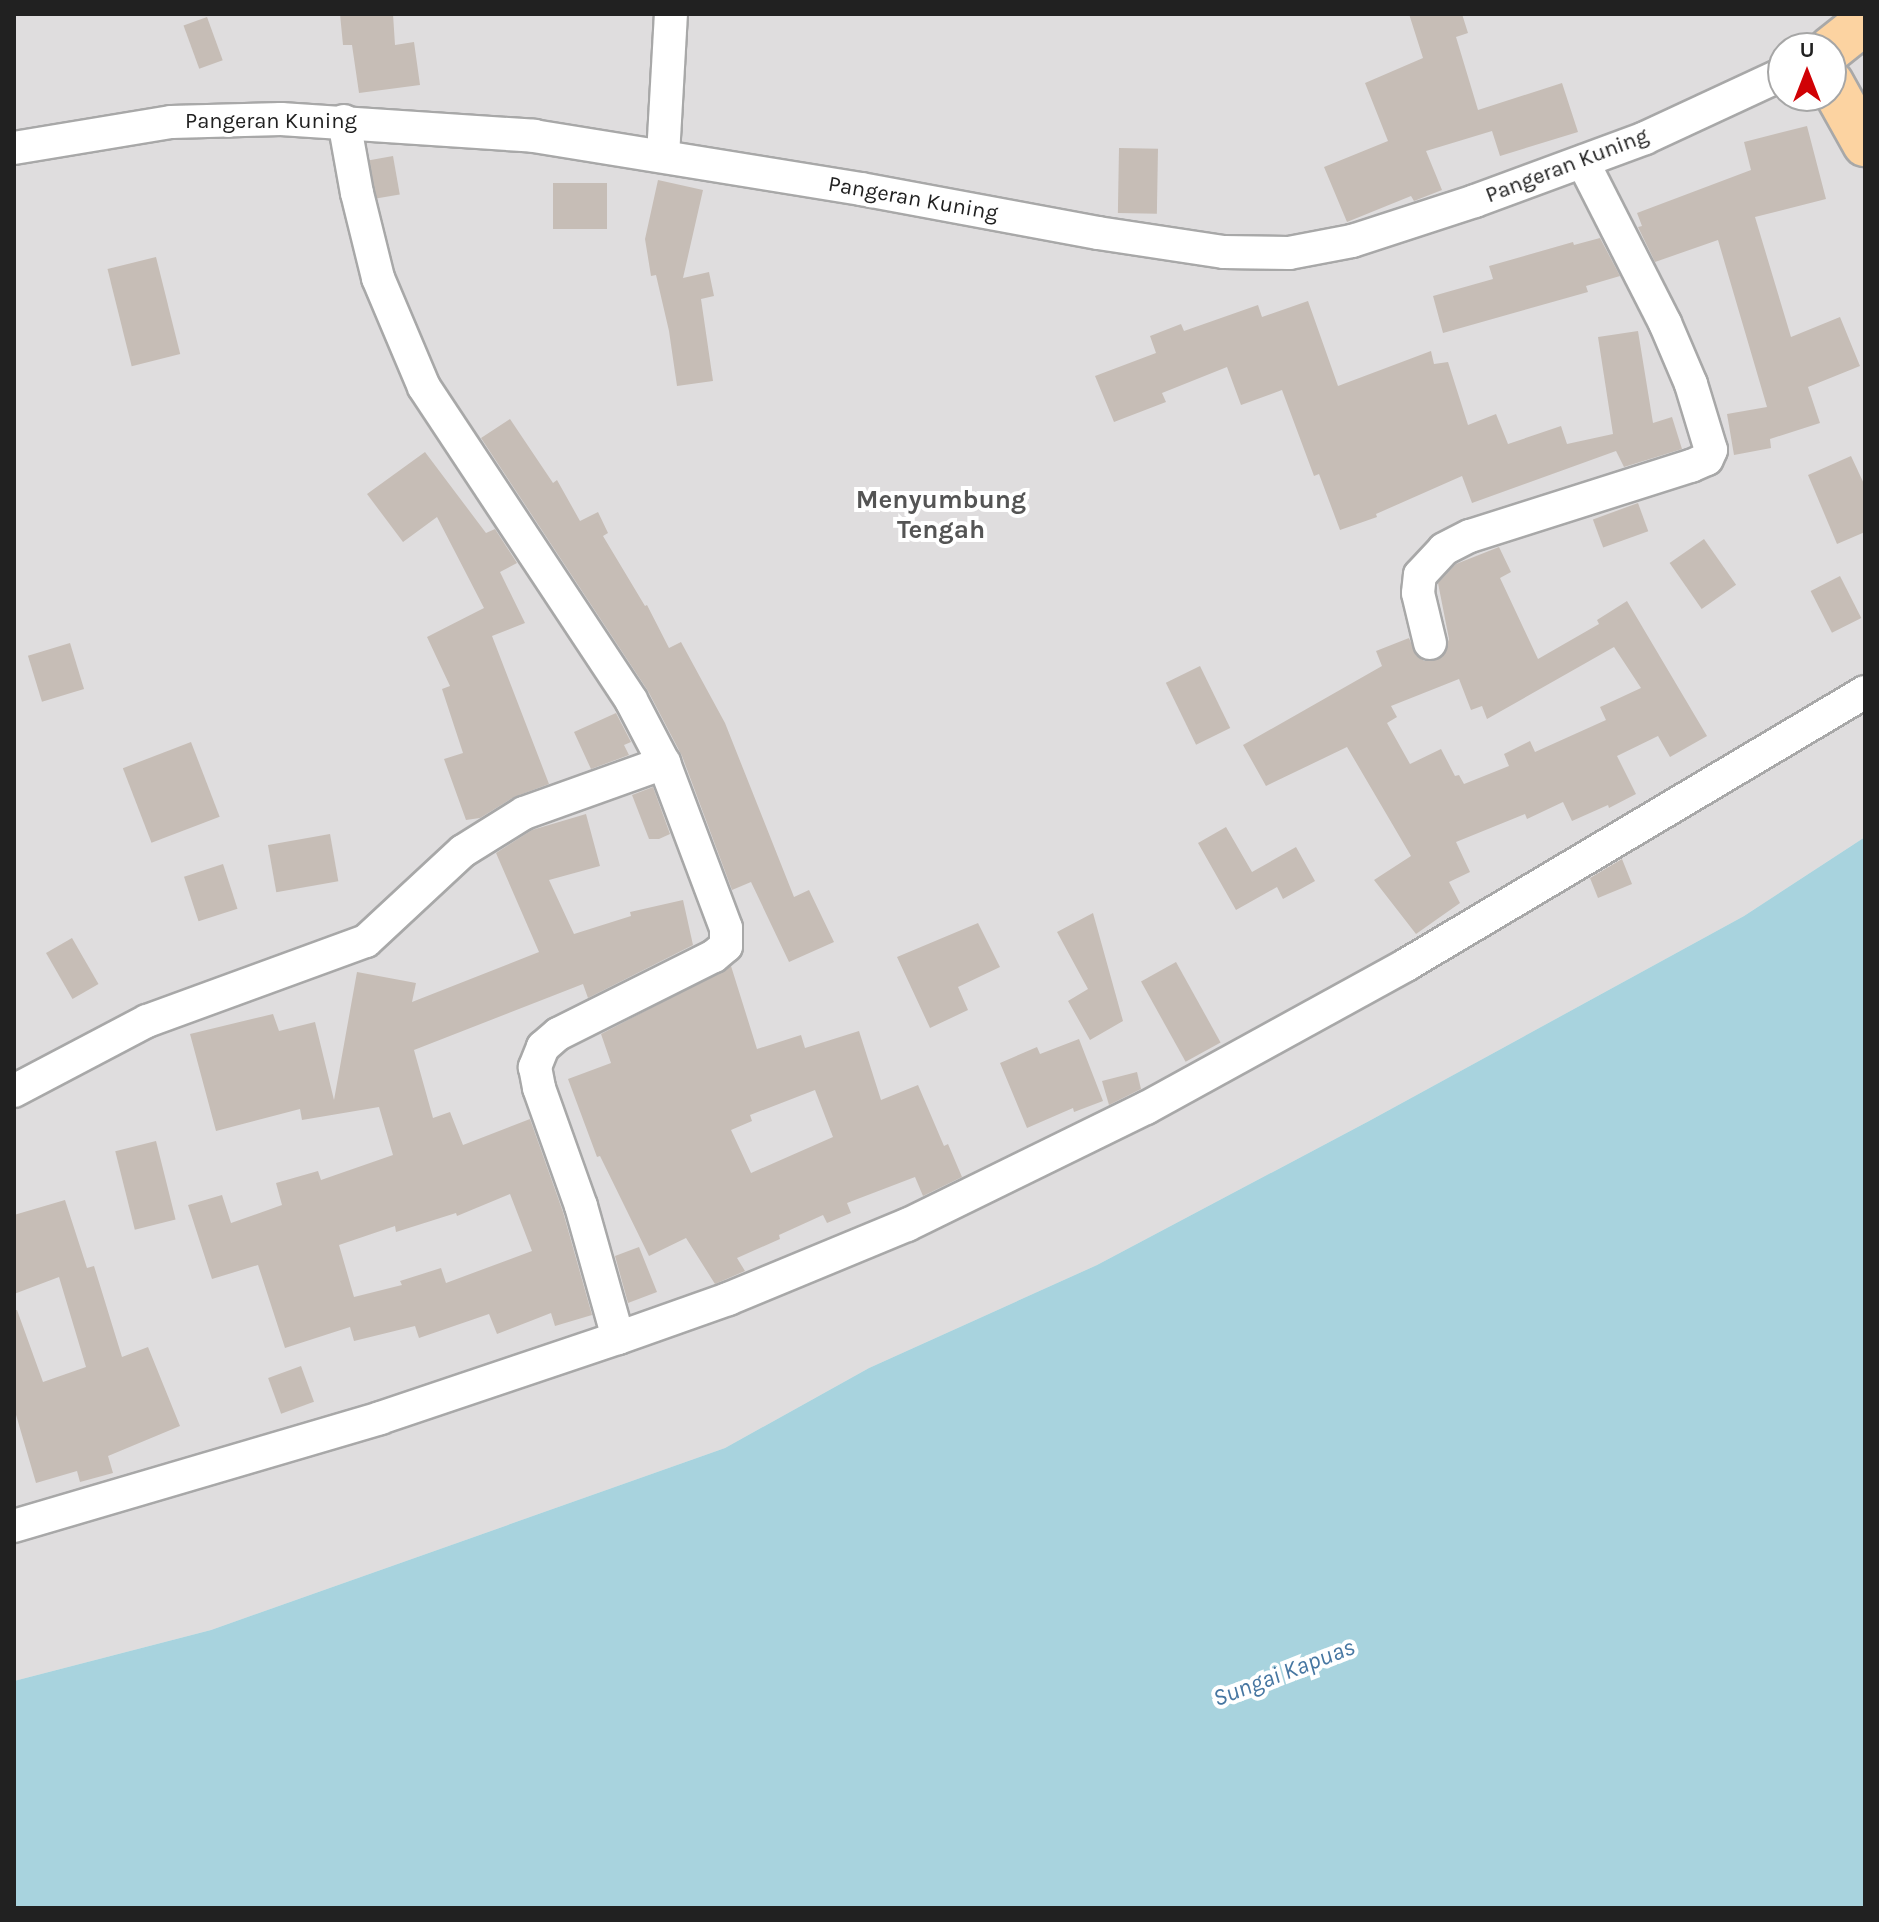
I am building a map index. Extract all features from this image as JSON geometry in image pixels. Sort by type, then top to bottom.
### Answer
[{"type":"main road","points":[[1847,36],[1865,22]]},
{"type":"main road","points":[[1847,112],[1865,144]]},
{"type":"street","points":[[663,156],[671,14]]},
{"type":"street","name":"Pangeran Kuning","points":[[14,148],[171,122],[344,121],[534,136],[1098,233],[1224,252],[1289,253],[1352,241],[1583,162],[1645,138],[1767,81]]},
{"type":"street","points":[[344,121],[357,193],[378,278],[424,387],[631,700],[664,763],[726,928],[726,946],[714,956],[558,1034],[543,1047],[535,1067],[539,1088],[581,1206],[618,1338]]},
{"type":"street","points":[[1430,643],[1418,593],[1420,575],[1444,549],[1470,536],[1691,466],[1707,459],[1711,450],[1691,384],[1665,323],[1583,162]]},
{"type":"street","points":[[14,1526],[380,1418],[618,1338],[728,1299],[907,1225],[1146,1108],[1406,965],[1865,692]]},
{"type":"street","points":[[14,1091],[147,1021],[366,941],[463,851],[524,813],[664,763]]},
{"type":"shaded area","points":[[14,14],[1865,14],[1865,837],[1744,916],[1369,1121],[1097,1265],[869,1368],[725,1448],[211,1630],[14,1681]]},
{"type":"water","name":"Sungai Kapuas","points":[[1865,837],[1865,1908],[14,1908],[14,1681],[211,1630],[725,1448],[869,1368],[1097,1265],[1369,1121],[1744,916]]},
{"type":"building","points":[[340,14],[393,14],[395,45],[414,42],[420,85],[359,93],[352,45],[343,45]]},
{"type":"building","points":[[1409,14],[1462,14],[1468,33],[1456,37],[1478,110],[1562,83],[1578,132],[1500,156],[1492,131],[1426,151],[1442,190],[1414,201],[1411,196],[1347,222],[1324,167],[1388,141],[1365,83],[1423,58]]},
{"type":"building","points":[[207,17],[223,60],[199,69],[184,26]]},
{"type":"building","points":[[1807,126],[1826,199],[1755,217],[1791,337],[1840,317],[1860,366],[1808,387],[1820,423],[1770,439],[1771,448],[1734,455],[1727,414],[1767,407],[1718,240],[1655,262],[1638,227],[1642,226],[1637,213],[1751,170],[1744,142]]},
{"type":"building","points":[[1119,148],[1158,149],[1157,214],[1118,213]]},
{"type":"building","points":[[393,156],[400,194],[376,199],[369,160]]},
{"type":"building","points":[[658,180],[703,190],[683,278],[709,272],[714,296],[701,299],[713,381],[677,386],[669,331],[656,275],[651,276],[645,239]]},
{"type":"building","points":[[553,183],[607,183],[607,229],[553,229]]},
{"type":"building","points":[[1600,238],[1620,276],[1586,286],[1588,292],[1443,333],[1433,296],[1493,279],[1489,266],[1573,242],[1574,245]]},
{"type":"building","points":[[156,257],[180,354],[132,366],[107,269]]},
{"type":"building","points":[[1308,301],[1338,386],[1431,351],[1434,364],[1448,362],[1468,425],[1496,414],[1508,444],[1561,426],[1567,444],[1613,434],[1598,337],[1638,331],[1653,423],[1672,417],[1682,449],[1624,467],[1616,451],[1472,503],[1462,476],[1376,514],[1377,517],[1340,530],[1319,474],[1314,476],[1282,390],[1241,405],[1227,367],[1162,393],[1166,402],[1114,422],[1095,376],[1156,353],[1150,336],[1181,324],[1184,331],[1258,305],[1262,317]]},
{"type":"building","points":[[510,419],[553,483],[557,480],[580,521],[598,512],[608,533],[603,536],[647,605],[669,648],[681,642],[725,723],[794,897],[809,890],[834,942],[789,962],[751,882],[732,890],[682,756],[648,691],[481,438]]},
{"type":"building","points":[[425,452],[486,533],[495,529],[517,563],[500,572],[525,623],[492,636],[549,784],[514,797],[480,818],[466,820],[444,759],[463,753],[442,689],[450,686],[427,637],[484,608],[437,517],[403,542],[367,494]]},
{"type":"building","points":[[1851,456],[1865,486],[1865,532],[1837,544],[1808,475]]},
{"type":"building","points":[[1638,503],[1648,531],[1603,548],[1593,519]]},
{"type":"building","points":[[1704,539],[1736,585],[1702,609],[1670,563]]},
{"type":"building","points":[[1499,547],[1511,572],[1500,578],[1538,659],[1599,624],[1597,620],[1627,601],[1707,736],[1670,757],[1658,736],[1617,756],[1636,794],[1609,808],[1608,805],[1572,821],[1563,802],[1527,819],[1525,814],[1456,842],[1470,872],[1449,882],[1460,903],[1416,934],[1374,880],[1411,856],[1347,747],[1266,786],[1243,745],[1382,666],[1376,651],[1409,638],[1416,655],[1424,661],[1442,657],[1449,639],[1438,583],[1456,564]],"holes":[[[1614,647],[1641,688],[1600,707],[1606,720],[1535,752],[1530,741],[1504,754],[1509,766],[1464,784],[1459,775],[1455,776],[1441,749],[1410,764],[1387,723],[1397,717],[1391,706],[1459,679],[1471,710],[1482,706],[1487,719]]]},
{"type":"building","points":[[1840,576],[1861,618],[1832,633],[1811,591]]},
{"type":"building","points":[[70,643],[84,689],[42,702],[28,656]]},
{"type":"building","points":[[1200,666],[1230,728],[1196,745],[1166,683]]},
{"type":"building","points":[[616,713],[631,742],[624,745],[629,755],[591,769],[574,732]]},
{"type":"building","points":[[191,742],[220,817],[152,843],[123,768]]},
{"type":"building","points":[[653,787],[670,834],[659,839],[649,839],[632,795]]},
{"type":"building","points":[[586,814],[600,866],[549,880],[574,934],[631,916],[630,912],[683,900],[693,945],[588,998],[583,984],[414,1050],[433,1118],[450,1112],[463,1145],[530,1119],[563,1212],[592,1315],[555,1326],[551,1313],[497,1334],[489,1314],[419,1338],[415,1326],[354,1341],[350,1327],[285,1348],[258,1265],[212,1279],[188,1205],[222,1195],[231,1223],[282,1205],[276,1183],[318,1171],[321,1180],[393,1155],[379,1107],[302,1120],[300,1109],[216,1131],[190,1034],[273,1014],[279,1031],[315,1022],[334,1100],[357,972],[416,983],[412,1002],[539,952],[496,853],[532,830]],"holes":[[[510,1194],[532,1251],[446,1283],[441,1268],[400,1281],[402,1285],[354,1297],[339,1245],[395,1226],[396,1232],[456,1213],[457,1216]]]},
{"type":"building","points":[[1226,827],[1252,872],[1296,847],[1315,881],[1283,899],[1277,887],[1236,910],[1198,843]]},
{"type":"building","points":[[330,834],[338,881],[276,892],[268,845]]},
{"type":"building","points":[[1622,859],[1632,884],[1598,898],[1590,878]]},
{"type":"building","points":[[223,864],[238,909],[199,921],[184,877]]},
{"type":"building","points":[[1093,913],[1123,1021],[1090,1040],[1068,1001],[1088,989],[1057,932]]},
{"type":"building","points":[[978,923],[1000,967],[958,987],[968,1010],[930,1028],[897,957]]},
{"type":"building","points":[[72,938],[98,984],[73,999],[46,953]]},
{"type":"building","points":[[1176,962],[1221,1042],[1186,1062],[1141,981]]},
{"type":"building","points":[[731,966],[757,1049],[801,1035],[805,1048],[859,1031],[881,1100],[918,1085],[944,1146],[948,1144],[962,1177],[923,1196],[915,1177],[847,1203],[851,1213],[827,1223],[823,1215],[737,1258],[745,1271],[715,1284],[686,1238],[649,1256],[600,1156],[597,1157],[568,1079],[611,1063],[601,1034]],"holes":[[[815,1090],[833,1137],[751,1173],[731,1130],[752,1121],[750,1115]]]},
{"type":"building","points":[[1079,1039],[1103,1101],[1074,1112],[1073,1108],[1027,1128],[1000,1063],[1037,1047],[1040,1054]]},
{"type":"building","points":[[1137,1072],[1141,1089],[1109,1105],[1102,1081]]},
{"type":"building","points":[[156,1141],[176,1220],[135,1230],[115,1151]]},
{"type":"building","points":[[65,1200],[87,1268],[94,1266],[122,1357],[148,1347],[180,1426],[108,1456],[113,1473],[80,1482],[77,1471],[36,1483],[14,1408],[14,1310],[17,1310],[43,1382],[86,1367],[59,1277],[14,1294],[14,1215]]},
{"type":"building","points":[[639,1247],[657,1292],[628,1303],[615,1256]]},
{"type":"building","points":[[301,1366],[314,1402],[281,1414],[268,1378]]},
{"type":"district","name":"Menyumbung Tengah","points":[[941,515]]}]
